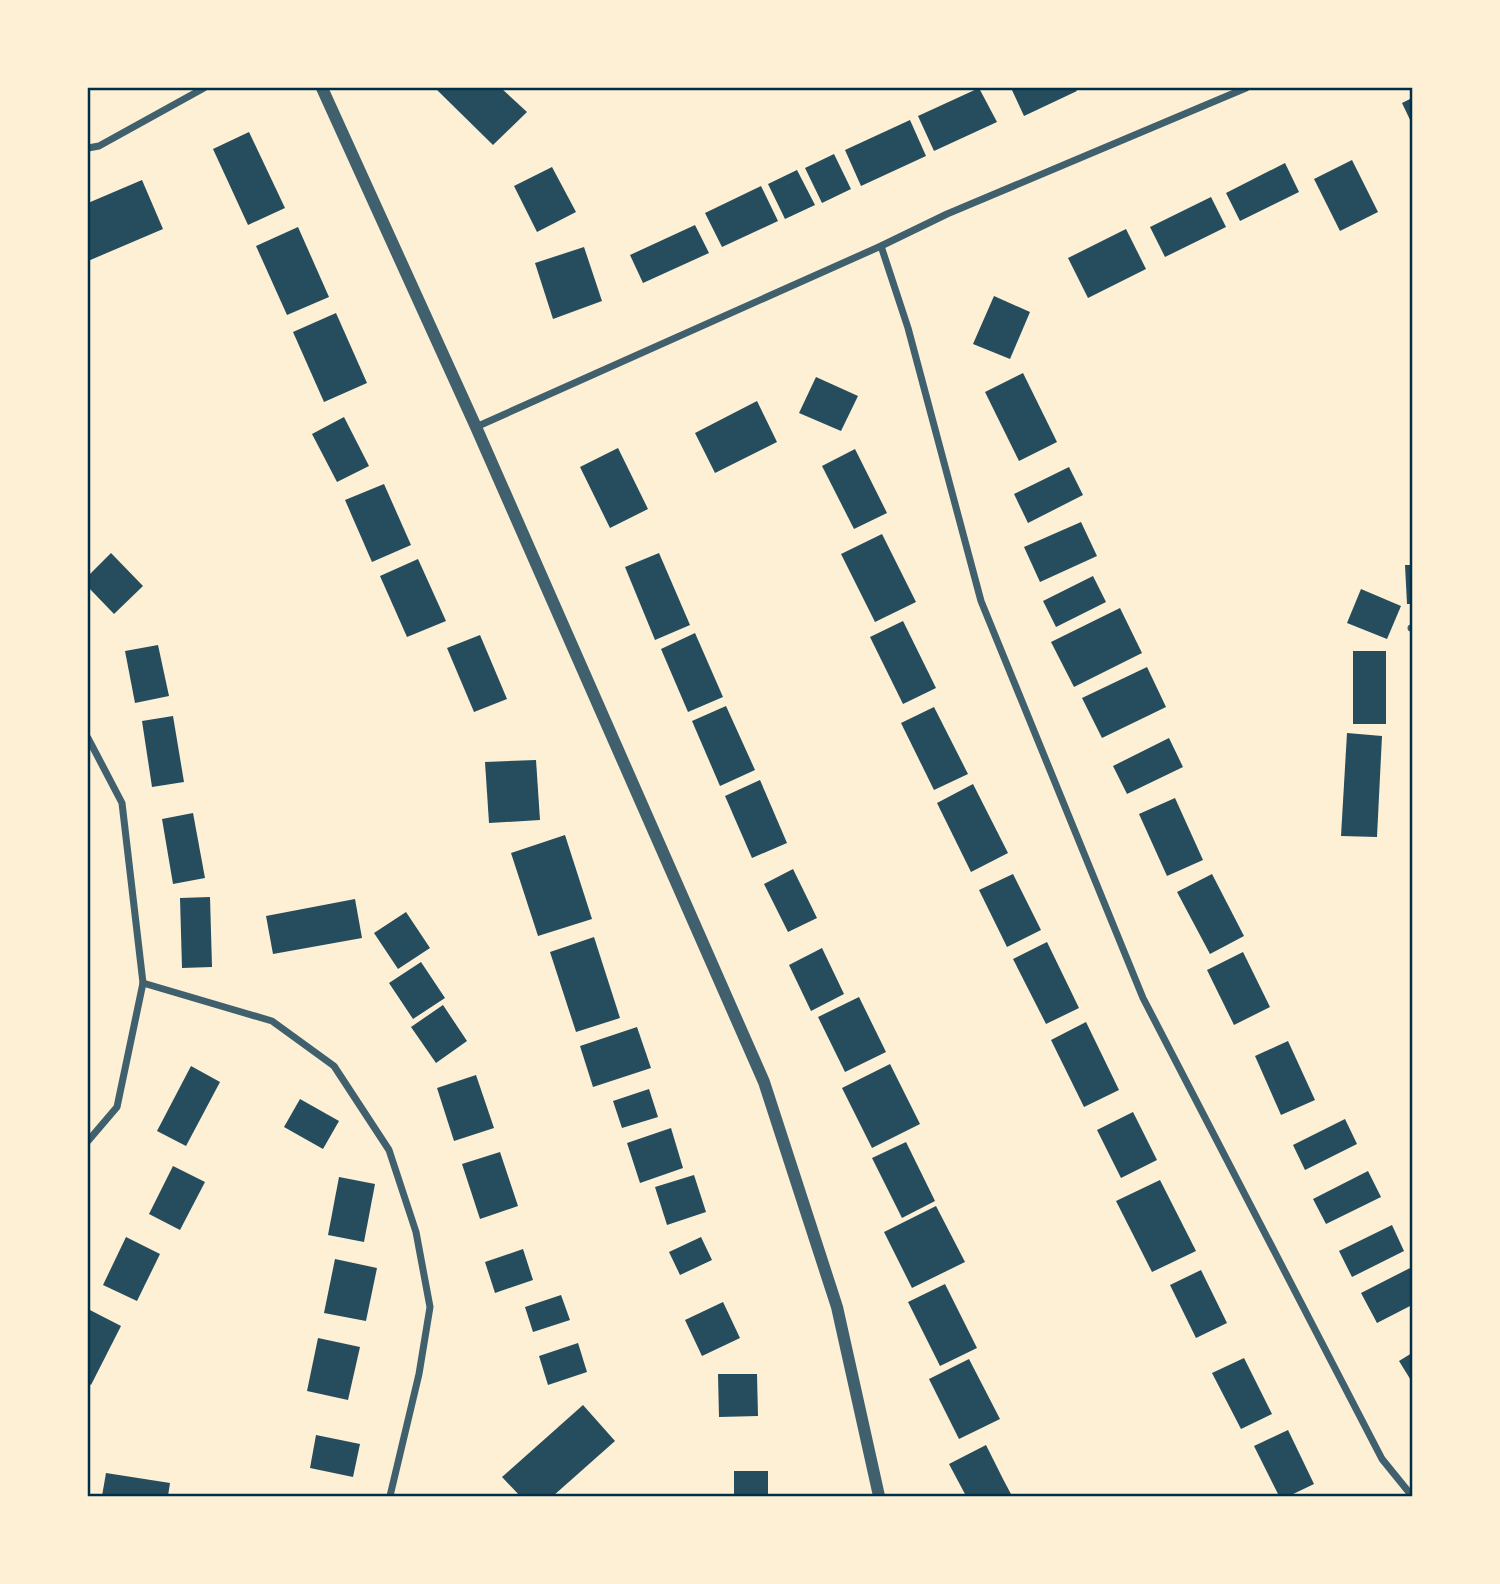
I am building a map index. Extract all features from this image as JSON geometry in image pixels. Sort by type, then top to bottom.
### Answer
[{"type":"street","points":[[88,148],[99,146],[204,88]]},
{"type":"street","points":[[322,88],[476,427],[764,1082],[837,1307],[879,1496]]},
{"type":"street","points":[[476,427],[947,214],[1246,88]]},
{"type":"street","points":[[881,246],[908,328],[981,601],[1143,998],[1382,1459],[1412,1496]]},
{"type":"street","points":[[88,738],[122,803],[143,983],[117,1107],[88,1141]]},
{"type":"street","points":[[143,983],[272,1021],[334,1066],[389,1150],[416,1232],[430,1307],[419,1374],[390,1496]]},
{"type":"building","points":[[435,88],[501,88],[527,112],[493,145]]},
{"type":"building","points":[[979,88],[997,122],[934,151],[918,116]]},
{"type":"building","points":[[1011,88],[1075,88],[1077,91],[1024,116]]},
{"type":"building","points":[[1412,98],[1412,124],[1402,103]]},
{"type":"building","points":[[910,120],[926,156],[861,186],[845,150]]},
{"type":"building","points":[[249,132],[285,208],[248,225],[213,149]]},
{"type":"building","points":[[834,154],[851,189],[822,203],[805,168]]},
{"type":"building","points":[[1352,160],[1378,212],[1340,231],[1314,179]]},
{"type":"building","points":[[1285,163],[1299,192],[1240,221],[1226,193]]},
{"type":"building","points":[[552,167],[576,212],[537,232],[514,186]]},
{"type":"building","points":[[797,170],[815,205],[785,219],[768,184]]},
{"type":"building","points":[[142,180],[163,229],[88,261],[88,203]]},
{"type":"building","points":[[761,186],[778,221],[722,247],[705,213]]},
{"type":"building","points":[[1211,197],[1226,227],[1165,257],[1150,227]]},
{"type":"building","points":[[695,225],[709,253],[643,283],[630,255]]},
{"type":"building","points":[[298,227],[329,297],[287,315],[256,246]]},
{"type":"building","points":[[1126,229],[1146,269],[1088,298],[1068,258]]},
{"type":"building","points":[[584,247],[602,301],[553,319],[535,263]]},
{"type":"building","points":[[994,296],[1030,312],[1010,359],[973,344]]},
{"type":"building","points":[[336,313],[367,383],[324,402],[293,332]]},
{"type":"building","points":[[1023,373],[1057,442],[1019,461],[985,392]]},
{"type":"building","points":[[816,377],[858,396],[841,431],[799,413]]},
{"type":"building","points":[[757,401],[777,442],[715,473],[695,433]]},
{"type":"building","points":[[344,417],[369,466],[337,482],[312,434]]},
{"type":"building","points":[[618,448],[648,509],[610,528],[580,467]]},
{"type":"building","points":[[855,449],[887,513],[854,529],[822,466]]},
{"type":"building","points":[[1069,467],[1083,495],[1028,523],[1014,494]]},
{"type":"building","points":[[384,484],[411,545],[372,562],[345,500]]},
{"type":"building","points":[[1081,522],[1097,556],[1040,582],[1024,547]]},
{"type":"building","points":[[882,534],[916,602],[875,622],[841,554]]},
{"type":"building","points":[[111,553],[143,586],[114,614],[88,587],[88,576]]},
{"type":"building","points":[[659,553],[690,625],[655,640],[625,567]]},
{"type":"building","points":[[418,559],[446,621],[407,637],[380,576]]},
{"type":"building","points":[[1405,565],[1412,565],[1412,604],[1407,604]]},
{"type":"building","points":[[1093,576],[1106,602],[1056,627],[1043,601]]},
{"type":"building","points":[[1361,589],[1401,606],[1387,639],[1347,623]]},
{"type":"building","points":[[1120,608],[1142,653],[1074,687],[1051,642]]},
{"type":"building","points":[[903,621],[936,688],[903,704],[870,637]]},
{"type":"building","points":[[695,633],[723,697],[688,712],[661,649]]},
{"type":"building","points":[[480,635],[507,699],[474,712],[447,648]]},
{"type":"building","points":[[158,645],[169,696],[135,703],[125,651]]},
{"type":"building","points":[[1353,651],[1386,651],[1386,724],[1353,724]]},
{"type":"building","points":[[1147,667],[1166,707],[1102,738],[1082,698]]},
{"type":"building","points":[[726,706],[755,770],[720,786],[692,721]]},
{"type":"building","points":[[934,707],[968,774],[934,790],[901,723]]},
{"type":"building","points":[[173,716],[184,782],[152,787],[142,721]]},
{"type":"building","points":[[1347,733],[1382,736],[1377,837],[1341,836]]},
{"type":"building","points":[[1169,738],[1183,767],[1127,794],[1113,766]]},
{"type":"building","points":[[536,760],[540,820],[489,823],[485,762]]},
{"type":"building","points":[[760,780],[787,843],[752,858],[725,796]]},
{"type":"building","points":[[973,784],[1008,853],[971,872],[937,803]]},
{"type":"building","points":[[1175,798],[1203,860],[1167,876],[1139,814]]},
{"type":"building","points":[[193,813],[205,878],[173,884],[162,819]]},
{"type":"building","points":[[565,835],[592,919],[538,936],[511,853]]},
{"type":"building","points":[[793,869],[817,918],[788,932],[764,884]]},
{"type":"building","points":[[1013,874],[1041,930],[1007,947],[979,890]]},
{"type":"building","points":[[1212,874],[1244,936],[1210,954],[1177,892]]},
{"type":"building","points":[[210,897],[212,967],[182,968],[180,898]]},
{"type":"building","points":[[355,899],[362,938],[273,954],[266,916]]},
{"type":"building","points":[[406,912],[430,948],[398,969],[374,933]]},
{"type":"building","points":[[594,937],[620,1018],[576,1032],[550,952]]},
{"type":"building","points":[[1047,942],[1079,1008],[1046,1024],[1013,959]]},
{"type":"building","points":[[822,948],[844,994],[811,1011],[789,965]]},
{"type":"building","points":[[1243,952],[1270,1007],[1234,1025],[1207,970]]},
{"type":"building","points":[[421,962],[445,998],[413,1019],[389,983]]},
{"type":"building","points":[[859,997],[886,1052],[845,1072],[818,1017]]},
{"type":"building","points":[[443,1005],[467,1041],[436,1063],[411,1027]]},
{"type":"building","points":[[1086,1022],[1119,1090],[1084,1107],[1051,1040]]},
{"type":"building","points":[[637,1027],[651,1068],[593,1087],[580,1046]]},
{"type":"building","points":[[1288,1041],[1315,1100],[1281,1115],[1255,1056]]},
{"type":"building","points":[[890,1064],[920,1124],[872,1148],[842,1088]]},
{"type":"building","points":[[191,1066],[220,1082],[186,1146],[157,1131]]},
{"type":"building","points":[[476,1075],[494,1128],[454,1141],[437,1088]]},
{"type":"building","points":[[649,1089],[658,1117],[622,1128],[613,1101]]},
{"type":"building","points":[[300,1099],[339,1121],[323,1149],[284,1127]]},
{"type":"building","points":[[1133,1112],[1157,1160],[1121,1178],[1097,1130]]},
{"type":"building","points":[[1345,1119],[1357,1144],[1305,1170],[1293,1145]]},
{"type":"building","points":[[671,1128],[683,1168],[640,1183],[627,1143]]},
{"type":"building","points":[[906,1142],[935,1201],[902,1218],[872,1158]]},
{"type":"building","points":[[500,1152],[518,1206],[480,1219],[462,1164]]},
{"type":"building","points":[[173,1166],[205,1182],[180,1230],[149,1214]]},
{"type":"building","points":[[1368,1171],[1381,1197],[1326,1224],[1313,1199]]},
{"type":"building","points":[[694,1175],[706,1212],[667,1225],[655,1187]]},
{"type":"building","points":[[339,1177],[375,1184],[364,1242],[328,1235]]},
{"type":"building","points":[[1160,1180],[1196,1251],[1152,1272],[1116,1201]]},
{"type":"building","points":[[936,1206],[965,1262],[912,1288],[884,1232]]},
{"type":"building","points":[[1392,1225],[1404,1251],[1352,1277],[1339,1251]]},
{"type":"building","points":[[126,1237],[160,1254],[137,1301],[103,1285]]},
{"type":"building","points":[[701,1237],[712,1260],[680,1275],[669,1252]]},
{"type":"building","points":[[523,1249],[533,1280],[495,1293],[485,1262]]},
{"type":"building","points":[[335,1259],[377,1268],[366,1321],[324,1313]]},
{"type":"building","points":[[1412,1267],[1412,1305],[1377,1323],[1361,1293]]},
{"type":"building","points":[[1201,1270],[1227,1323],[1196,1338],[1170,1285]]},
{"type":"building","points":[[945,1284],[977,1348],[940,1366],[908,1302]]},
{"type":"building","points":[[561,1295],[570,1320],[533,1332],[525,1307]]},
{"type":"building","points":[[723,1302],[740,1338],[702,1356],[685,1320]]},
{"type":"building","points":[[88,1309],[121,1326],[91,1385],[88,1383]]},
{"type":"building","points":[[318,1338],[360,1347],[348,1400],[307,1391]]},
{"type":"building","points":[[578,1343],[587,1372],[548,1385],[539,1356]]},
{"type":"building","points":[[1412,1353],[1412,1382],[1399,1361]]},
{"type":"building","points":[[1244,1358],[1272,1414],[1241,1429],[1212,1373]]},
{"type":"building","points":[[969,1359],[1000,1419],[959,1439],[929,1379]]},
{"type":"building","points":[[718,1374],[757,1374],[758,1416],[719,1417]]},
{"type":"building","points":[[583,1405],[615,1441],[553,1496],[520,1496],[502,1477]]},
{"type":"building","points":[[1288,1430],[1314,1484],[1289,1496],[1279,1496],[1254,1446]]},
{"type":"building","points":[[316,1435],[360,1444],[353,1477],[310,1468]]},
{"type":"building","points":[[986,1445],[1012,1496],[966,1496],[949,1464]]},
{"type":"building","points":[[734,1471],[768,1471],[768,1496],[734,1496]]},
{"type":"building","points":[[106,1473],[170,1483],[168,1496],[102,1496]]}]
